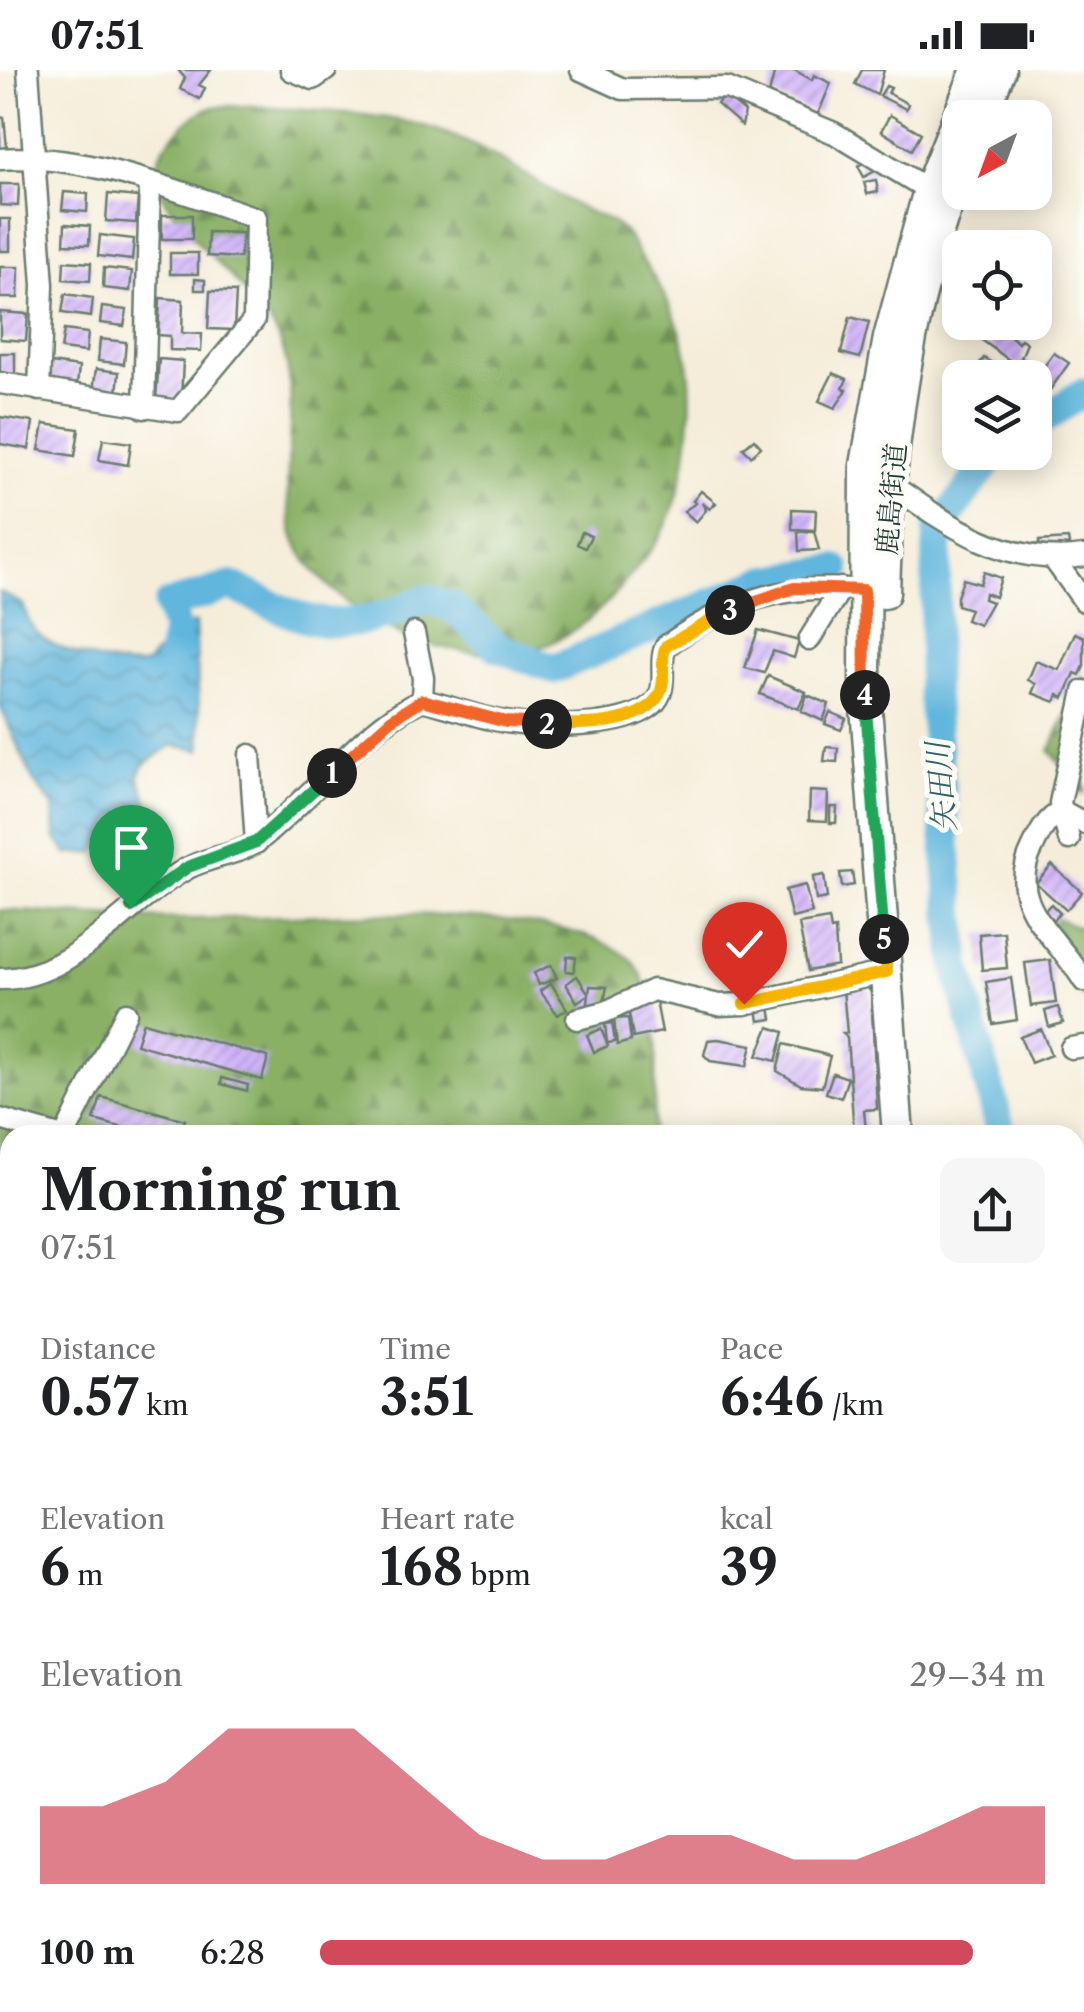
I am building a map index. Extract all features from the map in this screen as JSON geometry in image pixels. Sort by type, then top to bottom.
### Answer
[{"type":"main road","points":[[897,1125],[865,694],[852,589],[866,465],[889,338],[929,190],[977,70]]},
{"type":"main road","points":[[988,100],[1000,70]]},
{"type":"main road","name":"鹿島街道","points":[[916,1125],[885,686],[889,483],[909,348],[949,210]]},
{"type":"street","points":[[28,70],[43,284],[39,390]]},
{"type":"street","points":[[291,70],[313,79],[326,70]]},
{"type":"street","points":[[580,70],[623,89],[727,88],[834,133],[929,190]]},
{"type":"street","points":[[0,159],[37,156],[150,182],[256,218],[254,320],[178,412],[0,383]]},
{"type":"street","points":[[144,408],[150,182]]},
{"type":"street","points":[[889,483],[934,514],[1004,551],[1055,561],[1084,556]]},
{"type":"street","points":[[1055,561],[1084,601]]},
{"type":"street","points":[[0,979],[18,979],[68,958],[188,867],[256,842],[392,719],[422,700],[506,722],[578,725],[618,719],[651,706],[658,696],[662,654],[675,640],[774,592],[811,586],[852,589]]},
{"type":"street","points":[[810,640],[852,589]]},
{"type":"street","points":[[414,634],[423,678],[422,700]]},
{"type":"street","points":[[1077,831],[1060,803],[1084,691]]},
{"type":"street","points":[[250,755],[256,842]]},
{"type":"street","points":[[1062,811],[1047,822],[1029,856],[1026,900],[1084,982]]},
{"type":"street","points":[[577,1019],[605,1012],[640,992],[653,990],[719,1005],[744,1004],[887,972]]},
{"type":"street","points":[[70,1125],[126,1012]]},
{"type":"green space","points":[[247,106],[384,118],[448,134],[614,223],[628,236],[652,274],[672,311],[686,350],[691,393],[684,470],[659,539],[612,596],[572,632],[523,652],[486,653],[426,644],[394,632],[332,590],[297,546],[288,506],[290,388],[280,341],[252,299],[171,210],[156,168],[167,143],[197,114],[214,107]]},
{"type":"green space","points":[[1084,674],[1084,794],[1050,751]]},
{"type":"green space","points":[[0,910],[159,919],[416,915],[544,925],[594,939],[630,959],[649,994],[656,1068],[653,1125],[0,1125]]},
{"type":"green space","points":[[1056,918],[1084,929],[1084,998],[1057,966],[1046,936]]},
{"type":"water","points":[[0,592],[23,604],[42,637],[63,648],[123,665],[146,664],[165,644],[164,635],[195,623],[201,750],[172,745],[144,765],[138,776],[150,806],[145,813],[115,816],[95,853],[67,854],[55,837],[53,806],[34,782],[0,706]]},
{"type":"building","points":[[178,70],[211,70],[199,85],[205,88],[200,99],[180,89],[185,78]]},
{"type":"building","points":[[775,70],[794,70],[812,80],[814,75],[831,83],[818,114],[769,94]]},
{"type":"building","points":[[862,70],[884,70],[877,95],[855,84]]},
{"type":"building","points":[[886,86],[891,88],[888,93],[908,104],[906,109],[880,96]]},
{"type":"building","points":[[725,95],[745,112],[742,126],[717,104]]},
{"type":"building","points":[[890,115],[921,133],[912,150],[881,131]]},
{"type":"building","points":[[4,117],[7,148],[0,149],[0,118]]},
{"type":"building","points":[[870,159],[877,170],[864,177],[858,166]]},
{"type":"building","points":[[876,180],[878,192],[867,194],[864,182]]},
{"type":"building","points":[[0,184],[19,184],[18,206],[0,205]]},
{"type":"building","points":[[64,192],[88,194],[87,212],[62,210]]},
{"type":"building","points":[[108,194],[138,197],[136,223],[106,221]]},
{"type":"building","points":[[162,215],[192,215],[192,239],[162,239]]},
{"type":"building","points":[[0,219],[10,219],[10,251],[0,251]]},
{"type":"building","points":[[65,224],[90,226],[89,245],[64,244]]},
{"type":"building","points":[[208,232],[242,233],[240,258],[207,256]]},
{"type":"building","points":[[100,235],[134,239],[132,260],[98,256]]},
{"type":"building","points":[[170,253],[198,253],[198,274],[170,274]]},
{"type":"building","points":[[64,261],[91,263],[90,281],[63,279]]},
{"type":"building","points":[[0,267],[19,267],[18,298],[0,298]]},
{"type":"building","points":[[104,268],[132,271],[130,291],[103,288]]},
{"type":"building","points":[[195,279],[205,280],[205,290],[195,290]]},
{"type":"building","points":[[210,291],[236,292],[234,330],[208,329]]},
{"type":"building","points":[[65,294],[93,298],[91,317],[62,313]]},
{"type":"building","points":[[160,298],[183,300],[182,333],[202,334],[201,351],[170,350],[170,336],[158,335]]},
{"type":"building","points":[[102,307],[127,310],[124,326],[100,323]]},
{"type":"building","points":[[0,312],[28,314],[26,341],[0,339]]},
{"type":"building","points":[[850,317],[869,322],[860,358],[841,353]]},
{"type":"building","points":[[64,330],[88,333],[86,352],[61,349]]},
{"type":"building","points":[[100,339],[126,342],[124,364],[98,361]]},
{"type":"building","points":[[982,340],[1027,343],[1021,358],[1024,360],[1009,360]]},
{"type":"building","points":[[0,353],[15,353],[15,374],[0,374]]},
{"type":"building","points":[[1054,353],[1069,363],[1052,387],[1052,360],[1049,360]]},
{"type":"building","points":[[159,359],[183,361],[181,400],[156,399]]},
{"type":"building","points":[[51,363],[79,367],[77,385],[49,381]]},
{"type":"building","points":[[96,369],[119,372],[117,394],[93,391]]},
{"type":"building","points":[[833,373],[847,379],[843,388],[847,390],[835,408],[819,401]]},
{"type":"building","points":[[0,417],[33,422],[29,449],[0,444]]},
{"type":"building","points":[[44,424],[79,429],[75,456],[39,450]]},
{"type":"building","points":[[103,439],[131,443],[128,465],[99,460]]},
{"type":"building","points":[[754,439],[761,447],[751,456],[743,448]]},
{"type":"building","points":[[701,491],[716,503],[710,509],[702,503],[706,510],[696,522],[684,511],[696,503],[693,501]]},
{"type":"building","points":[[792,509],[816,510],[815,530],[792,529]]},
{"type":"building","points":[[814,531],[819,550],[799,551],[798,532]]},
{"type":"building","points":[[582,532],[591,536],[585,548],[577,544]]},
{"type":"building","points":[[1068,539],[1069,545],[1040,548],[1039,541]]},
{"type":"building","points":[[984,572],[1001,578],[995,597],[985,593],[984,599],[992,602],[979,625],[966,620],[970,609],[957,605],[957,597],[963,579],[980,584]]},
{"type":"building","points":[[758,630],[799,641],[794,658],[773,651],[764,673],[745,668]]},
{"type":"building","points":[[1075,633],[1084,637],[1084,666],[1080,675],[1075,673],[1064,698],[1058,695],[1055,702],[1032,693],[1036,684],[1028,680],[1036,661],[1059,670]]},
{"type":"building","points":[[768,676],[806,692],[798,709],[760,694]]},
{"type":"building","points":[[807,695],[829,704],[823,721],[801,711]]},
{"type":"building","points":[[830,712],[846,719],[841,730],[825,724]]},
{"type":"building","points":[[826,747],[838,748],[837,762],[824,761]]},
{"type":"building","points":[[810,791],[828,792],[827,821],[809,820]]},
{"type":"building","points":[[830,807],[837,807],[836,823],[830,823]]},
{"type":"building","points":[[1052,865],[1082,892],[1066,910],[1036,883]]},
{"type":"building","points":[[852,872],[854,885],[842,887],[840,873]]},
{"type":"building","points":[[824,875],[827,898],[816,900],[813,877]]},
{"type":"building","points":[[805,885],[812,913],[792,918],[785,890]]},
{"type":"building","points":[[1051,904],[1060,913],[1053,920],[1044,911]]},
{"type":"building","points":[[829,919],[831,930],[835,929],[837,965],[808,971],[799,924]]},
{"type":"building","points":[[1004,932],[1007,968],[982,970],[979,934]]},
{"type":"building","points":[[567,956],[576,957],[574,972],[566,971]]},
{"type":"building","points":[[1050,960],[1056,1003],[1031,1006],[1025,963]]},
{"type":"building","points":[[551,965],[557,978],[539,985],[534,973]]},
{"type":"building","points":[[577,976],[589,994],[577,1002],[566,984]]},
{"type":"building","points":[[1011,978],[1017,1020],[993,1024],[986,982]]},
{"type":"building","points":[[551,983],[567,1009],[558,1015],[540,991]]},
{"type":"building","points":[[590,986],[607,987],[602,1011],[587,1010]]},
{"type":"building","points":[[867,987],[871,992],[877,1109],[864,1110],[865,1125],[853,1125],[847,1038],[843,1033],[847,1033],[843,989]]},
{"type":"building","points":[[655,996],[662,1032],[633,1038],[629,1013]]},
{"type":"building","points":[[770,1007],[772,1019],[759,1021],[757,1009]]},
{"type":"building","points":[[1058,1007],[1063,1023],[1049,1027],[1045,1011]]},
{"type":"building","points":[[628,1018],[631,1041],[617,1045],[614,1019]]},
{"type":"building","points":[[143,1022],[268,1057],[262,1080],[136,1044]]},
{"type":"building","points":[[612,1023],[615,1042],[607,1043],[605,1024]]},
{"type":"building","points":[[769,1027],[784,1032],[776,1061],[757,1056]]},
{"type":"building","points":[[601,1029],[608,1046],[594,1052],[587,1035]]},
{"type":"building","points":[[1041,1029],[1051,1055],[1031,1063],[1020,1037]]},
{"type":"building","points":[[708,1040],[752,1045],[747,1066],[710,1061],[704,1055]]},
{"type":"building","points":[[784,1044],[830,1056],[822,1087],[801,1085],[777,1071]]},
{"type":"building","points":[[833,1073],[848,1078],[841,1098],[826,1093]]},
{"type":"building","points":[[222,1078],[248,1085],[247,1091],[221,1084]]},
{"type":"building","points":[[101,1097],[185,1120],[184,1125],[113,1125],[94,1120]]},
{"type":"waterway","name":"矢田川","points":[[1052,414],[1084,392]]},
{"type":"waterway","name":"矢田川","points":[[983,470],[938,530],[932,687],[957,967],[999,1125]]},
{"type":"waterway","points":[[170,668],[176,630],[168,605],[231,586],[291,613],[326,622],[367,620],[428,599],[451,606],[497,647],[554,669],[764,581],[836,569]]},
{"type":"route","points":[[131,907],[188,867],[256,842],[392,719],[422,700],[506,722],[578,725],[618,719],[651,706],[658,696],[666,646],[718,616],[774,592],[794,588],[864,590],[865,694],[887,972],[744,1004]]}]
